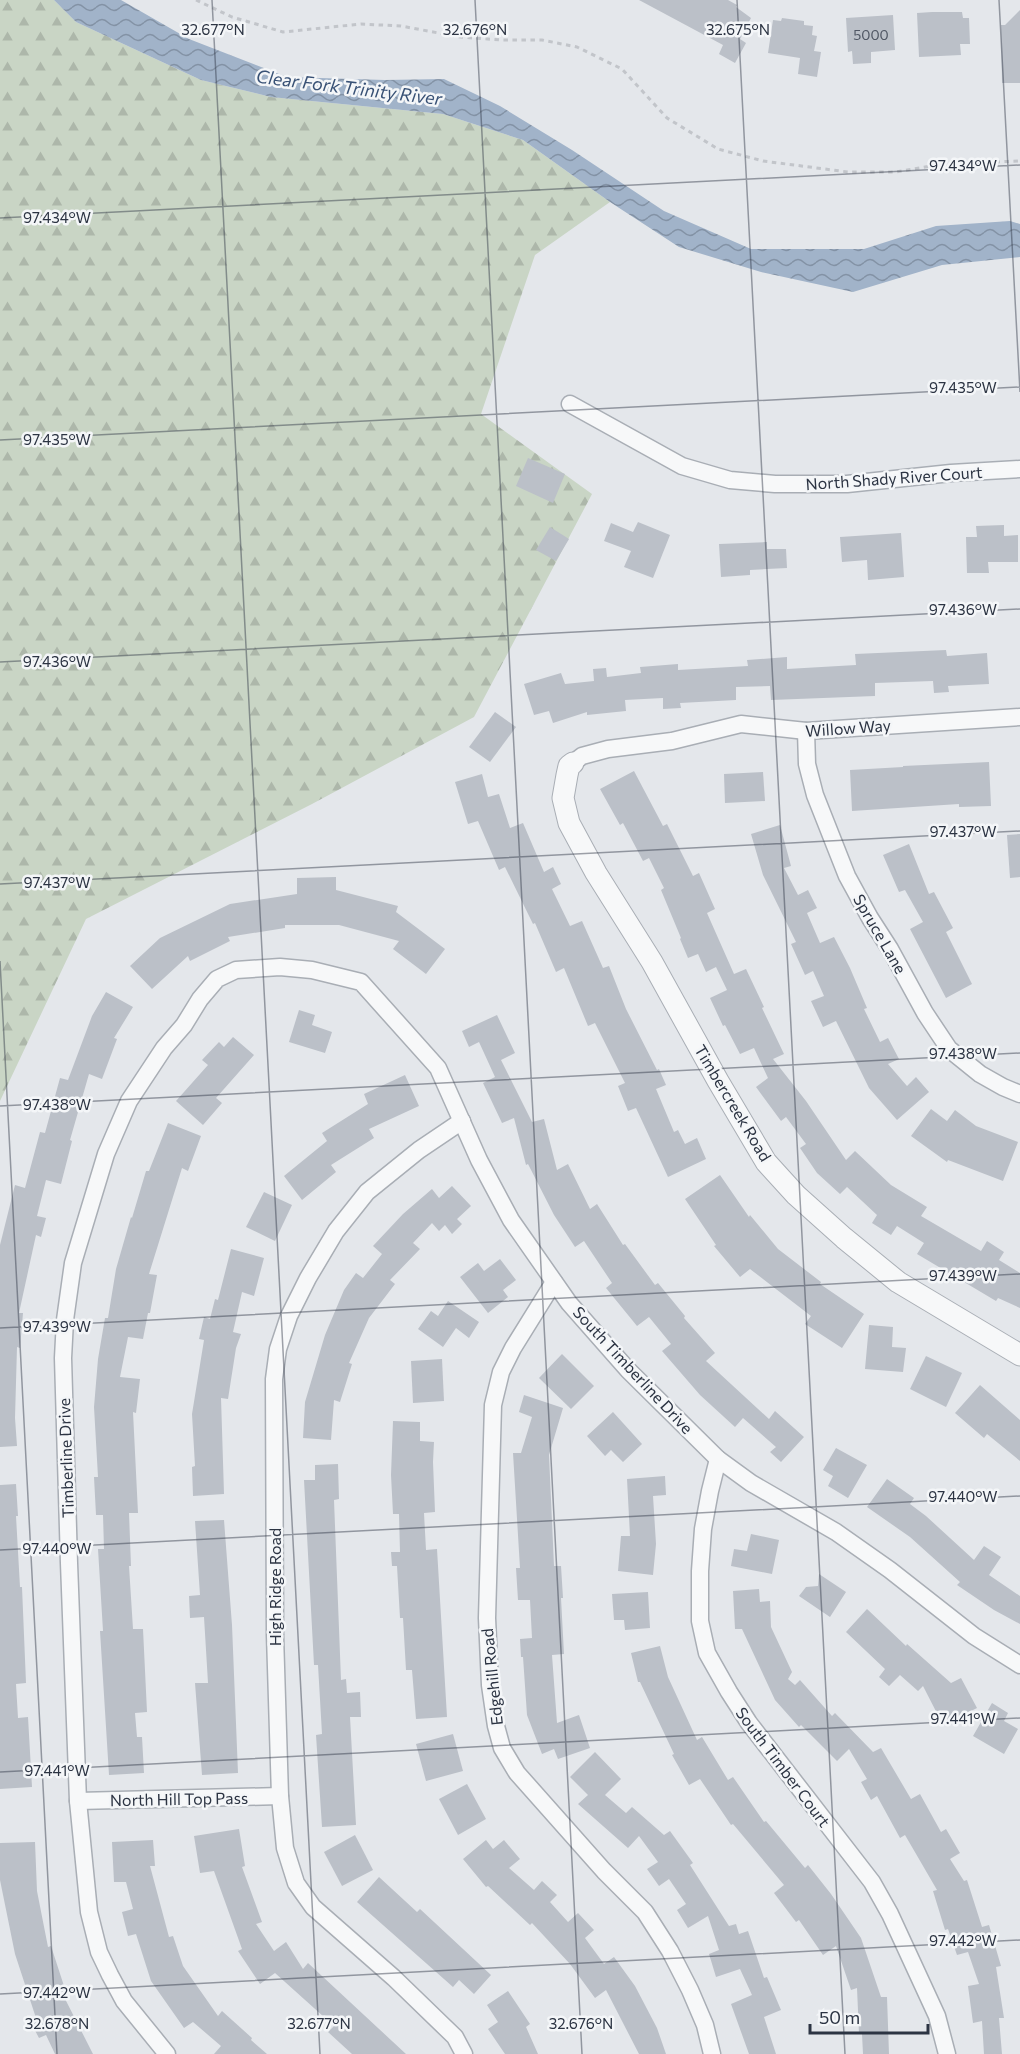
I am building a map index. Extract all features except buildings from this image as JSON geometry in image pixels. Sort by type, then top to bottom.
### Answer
[{"type":"street","name":"North Shady River Court","points":[[570,404],[682,466],[730,480],[775,484],[847,484],[951,473],[1020,470]]},
{"type":"street","name":"Willow Way","points":[[573,763],[582,756],[608,749],[672,741],[741,724],[806,732],[1020,717]]},
{"type":"street","name":"Spruce Lane","points":[[806,732],[807,764],[815,795],[847,876],[925,1013],[950,1049],[980,1074],[1020,1094]]},
{"type":"street","name":"Timbercreek Road","points":[[573,763],[569,766],[563,798],[569,823],[596,873],[652,962],[718,1082],[766,1161],[796,1195],[898,1282],[1020,1355]]},
{"type":"street","name":"South Timberline Drive","points":[[280,967],[312,970],[361,982],[438,1068],[479,1160],[511,1220],[569,1303],[628,1370],[718,1459],[751,1483],[836,1532],[890,1570],[974,1636],[1020,1665]]},
{"type":"street","name":"Timberline Drive","points":[[167,2054],[124,2001],[99,1952],[90,1912],[78,1801],[63,1358],[64,1320],[73,1263],[106,1154],[129,1101],[164,1048],[184,1025],[200,999],[218,979],[236,970],[280,967]]},
{"type":"street","name":"High Ridge Road","points":[[462,1121],[418,1150],[367,1192],[336,1231],[289,1316],[278,1349],[274,1379],[275,1600],[280,1796],[285,1848],[296,1883],[313,1907],[402,1985],[455,2037],[464,2054]]},
{"type":"street","name":"Edgehill Road","points":[[554,1282],[513,1348],[501,1372],[493,1405],[487,1618],[490,1685],[496,1726],[502,1748],[517,1773],[604,1871],[645,1912],[670,1951],[690,1990],[705,2025],[712,2054]]},
{"type":"street","name":"South Timber Court","points":[[718,1459],[706,1510],[700,1571],[700,1621],[707,1653],[748,1723],[872,1882],[890,1914],[937,2016],[947,2054]]},
{"type":"street","name":"North Hill Top Pass","points":[[78,1801],[280,1796]]},
{"type":"path","points":[[196,0],[232,17],[283,32],[371,25],[401,26],[460,37],[542,40],[577,47],[622,69],[667,118],[717,149],[763,162],[848,172],[896,172],[943,165],[1020,161]]},
{"type":"green space","points":[[0,0],[54,0],[76,22],[201,80],[271,97],[443,114],[523,140],[610,202],[535,255],[481,414],[592,494],[474,717],[312,804],[86,919],[0,1101]]},
{"type":"water","name":"Clear Fork Trinity River","points":[[54,0],[121,0],[189,39],[287,77],[444,79],[500,106],[664,211],[751,249],[864,249],[936,226],[1010,221],[1020,224],[1020,257],[942,265],[853,292],[761,272],[679,247],[610,202],[523,140],[443,114],[271,97],[201,80],[76,22]]}]
